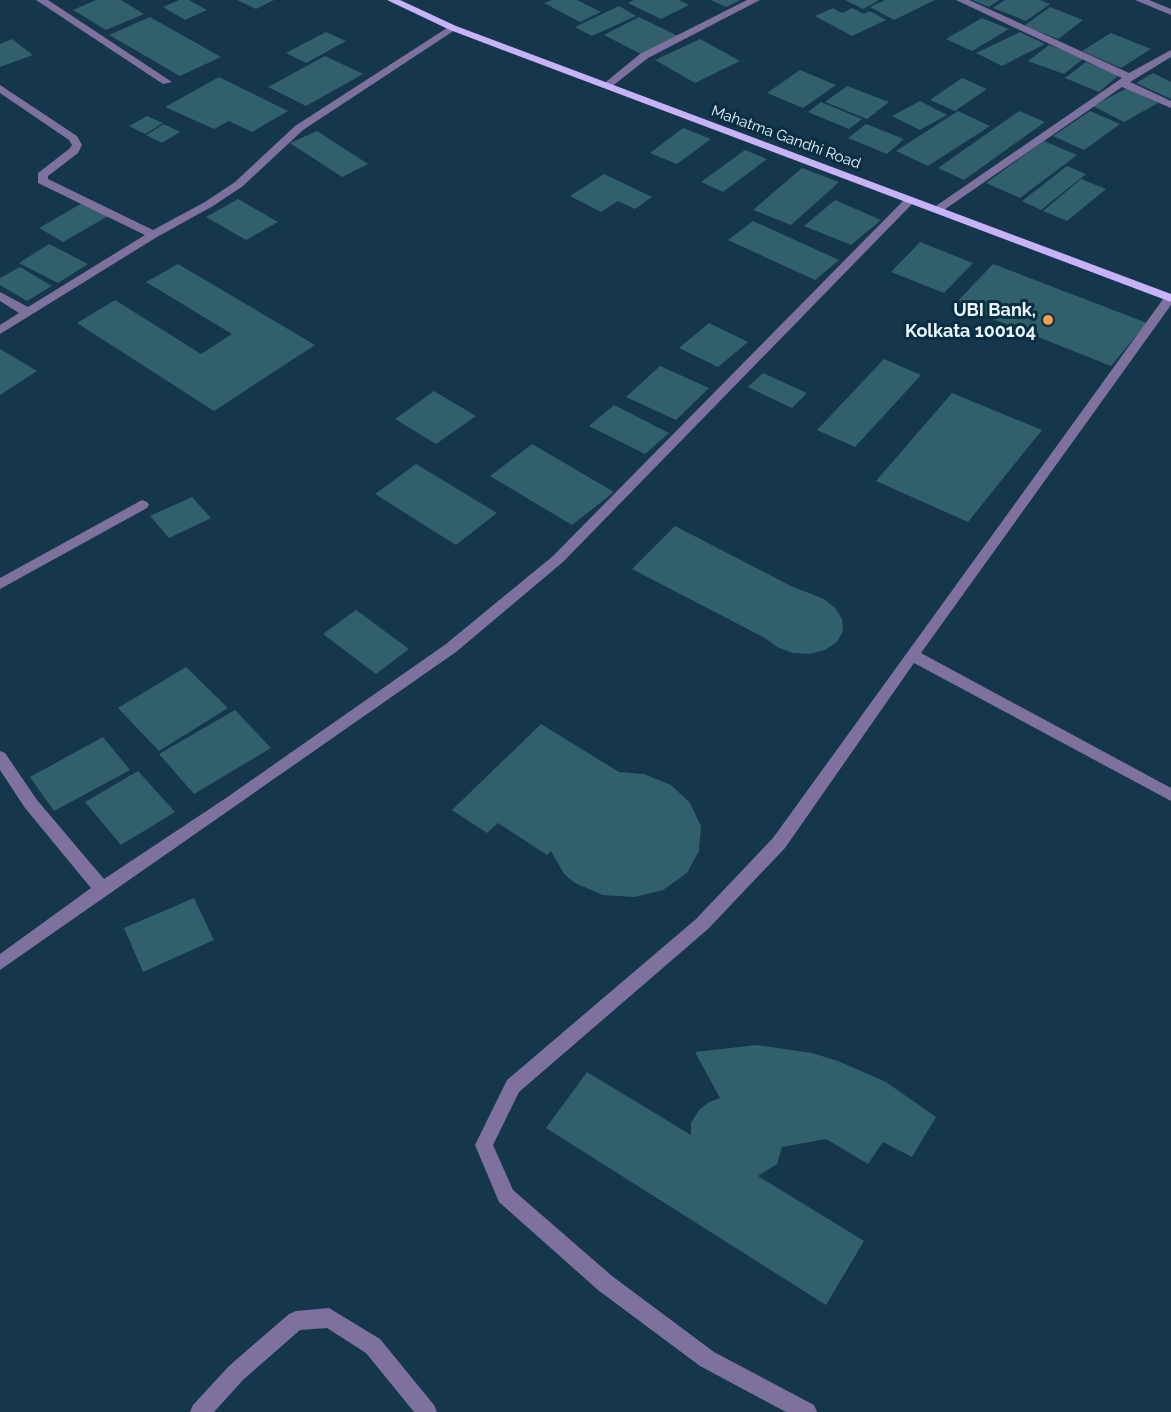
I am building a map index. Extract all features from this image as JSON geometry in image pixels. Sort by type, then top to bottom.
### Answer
[{"type":"main road","name":"Mahatma Gandhi Road","points":[[392,0],[453,28],[1171,298]]},
{"type":"street","points":[[41,0],[167,82]]},
{"type":"street","points":[[606,86],[644,56],[755,0]]},
{"type":"street","points":[[961,0],[1125,79],[1171,105]]},
{"type":"street","points":[[1140,0],[1171,12]]},
{"type":"street","points":[[0,330],[153,235],[209,204],[238,184],[299,128],[453,28]]},
{"type":"street","points":[[937,210],[1069,116],[1125,79],[1171,53]]},
{"type":"street","points":[[0,88],[73,138],[78,145],[74,151],[42,175],[42,181],[153,235]]},
{"type":"street","points":[[0,963],[102,889],[232,802],[451,648],[558,559],[910,200]]},
{"type":"street","points":[[0,296],[27,312]]},
{"type":"street","points":[[807,1412],[708,1359],[605,1283],[506,1196],[484,1145],[513,1086],[702,924],[779,843],[912,655],[1171,298]]},
{"type":"street","points":[[0,584],[142,505]]},
{"type":"street","points":[[912,655],[1171,795]]},
{"type":"street","points":[[0,757],[31,804],[102,889]]},
{"type":"street","points":[[200,1412],[236,1373],[296,1321],[329,1318],[373,1346],[428,1412]]},
{"type":"building","points":[[96,0],[121,0],[144,14],[106,30],[73,10]]},
{"type":"building","points":[[179,0],[189,0],[207,10],[185,20],[163,7]]},
{"type":"building","points":[[237,0],[274,0],[256,9]]},
{"type":"building","points":[[552,0],[577,0],[601,12],[580,22],[544,3]]},
{"type":"building","points":[[634,0],[679,0],[689,5],[661,19],[628,3]]},
{"type":"building","points":[[711,0],[740,0],[726,7]]},
{"type":"building","points":[[845,0],[876,0],[878,1],[863,9]]},
{"type":"building","points":[[885,0],[935,0],[894,20],[870,7]]},
{"type":"building","points":[[972,0],[999,0],[989,7]]},
{"type":"building","points":[[1005,0],[1040,0],[1050,4],[1026,21],[993,8]]},
{"type":"building","points":[[619,6],[636,16],[592,36],[575,27]]},
{"type":"building","points":[[1050,7],[1083,20],[1058,39],[1024,26]]},
{"type":"building","points":[[833,8],[842,13],[852,8],[864,14],[870,11],[886,20],[852,36],[815,16]]},
{"type":"building","points":[[150,17],[221,57],[180,76],[109,35]]},
{"type":"building","points":[[639,17],[678,36],[643,55],[604,35]]},
{"type":"building","points":[[982,18],[1009,29],[972,51],[946,39]]},
{"type":"building","points":[[326,32],[346,41],[306,63],[286,53]]},
{"type":"building","points":[[1020,32],[1045,44],[1002,66],[976,53]]},
{"type":"building","points":[[1111,33],[1151,49],[1121,68],[1082,51]]},
{"type":"building","points":[[12,39],[33,55],[0,67],[0,44]]},
{"type":"building","points":[[700,39],[740,61],[695,83],[655,60]]},
{"type":"building","points":[[1049,45],[1084,58],[1064,74],[1028,61]]},
{"type":"building","points":[[325,56],[363,74],[306,106],[268,87]]},
{"type":"building","points":[[1086,62],[1119,75],[1099,92],[1065,78]]},
{"type":"building","points":[[800,70],[836,85],[803,108],[767,93]]},
{"type":"building","points":[[1153,73],[1171,82],[1171,99],[1136,83]]},
{"type":"building","points":[[219,77],[288,111],[252,132],[229,121],[214,129],[165,107]]},
{"type":"building","points":[[962,78],[987,89],[955,111],[930,100]]},
{"type":"building","points":[[847,86],[889,102],[867,119],[825,102]]},
{"type":"building","points":[[1127,88],[1158,103],[1124,122],[1093,106]]},
{"type":"building","points":[[920,101],[947,115],[920,130],[892,116]]},
{"type":"building","points":[[821,102],[862,119],[849,129],[808,112]]},
{"type":"building","points":[[958,111],[990,126],[928,166],[896,151]]},
{"type":"building","points":[[1019,111],[1045,122],[964,180],[938,168]]},
{"type":"building","points":[[1090,111],[1120,124],[1084,150],[1053,136]]},
{"type":"building","points":[[147,116],[163,123],[145,134],[129,126]]},
{"type":"building","points":[[164,124],[180,132],[162,143],[146,135]]},
{"type":"building","points":[[866,124],[904,139],[887,154],[848,138]]},
{"type":"building","points":[[683,128],[711,139],[677,164],[650,153]]},
{"type":"building","points":[[317,131],[368,164],[342,177],[290,143]]},
{"type":"building","points":[[1044,141],[1077,155],[1020,198],[986,183]]},
{"type":"building","points":[[745,150],[767,159],[723,192],[701,182]]},
{"type":"building","points":[[1067,166],[1086,174],[1041,210],[1022,201]]},
{"type":"building","points":[[802,168],[839,182],[791,225],[753,210]]},
{"type":"building","points":[[604,174],[652,197],[635,209],[618,201],[601,212],[570,196]]},
{"type":"building","points":[[1081,179],[1106,189],[1067,221],[1043,211]]},
{"type":"building","points":[[238,199],[278,222],[246,240],[206,217]]},
{"type":"building","points":[[835,200],[881,220],[851,245],[804,226]]},
{"type":"building","points":[[84,202],[108,216],[63,242],[39,228]]},
{"type":"building","points":[[753,221],[839,260],[815,280],[728,240]]},
{"type":"building","points":[[920,242],[973,263],[944,293],[891,272]]},
{"type":"building","points":[[49,244],[88,264],[58,283],[19,263]]},
{"type":"building","points":[[178,264],[315,345],[214,411],[77,323],[115,300],[201,354],[232,334],[146,282]]},
{"type":"building","points":[[993,264],[1147,323],[1111,366],[955,304]]},
{"type":"building","points":[[20,267],[52,286],[27,301],[0,285],[0,278]]},
{"type":"building","points":[[709,323],[748,342],[718,367],[679,348]]},
{"type":"building","points":[[0,349],[37,371],[0,395]]},
{"type":"building","points":[[884,359],[921,375],[855,447],[817,430]]},
{"type":"building","points":[[660,366],[709,388],[676,420],[626,397]]},
{"type":"building","points":[[763,373],[807,393],[792,408],[748,387]]},
{"type":"building","points":[[434,391],[476,416],[436,444],[395,419]]},
{"type":"building","points":[[952,393],[1042,430],[968,522],[876,481]]},
{"type":"building","points":[[614,405],[669,433],[645,454],[589,426]]},
{"type":"building","points":[[532,444],[614,492],[572,525],[490,476]]},
{"type":"building","points":[[416,464],[497,513],[456,545],[375,494]]},
{"type":"building","points":[[192,497],[211,518],[169,538],[150,516]]},
{"type":"building","points":[[675,526],[791,586],[824,599],[835,608],[842,619],[843,631],[837,642],[825,650],[810,654],[793,653],[777,647],[765,638],[632,569]]},
{"type":"building","points":[[356,610],[409,649],[376,674],[323,634]]},
{"type":"building","points":[[186,667],[228,708],[159,751],[118,708]]},
{"type":"building","points":[[235,710],[271,748],[194,794],[159,754]]},
{"type":"building","points":[[541,724],[619,772],[644,774],[671,785],[690,803],[701,826],[699,851],[687,873],[663,890],[634,897],[603,895],[575,883],[564,874],[551,851],[547,855],[498,823],[487,833],[452,810]]},
{"type":"building","points":[[103,737],[130,770],[54,811],[30,777]]},
{"type":"building","points":[[138,771],[175,812],[121,845],[85,802]]},
{"type":"building","points":[[194,898],[214,940],[143,972],[124,928]]},
{"type":"building","points":[[756,1045],[812,1053],[838,1061],[886,1082],[936,1117],[912,1157],[883,1142],[868,1164],[826,1139],[782,1147],[777,1164],[758,1176],[864,1241],[826,1305],[546,1128],[587,1072],[691,1135],[691,1123],[699,1110],[709,1102],[720,1098],[695,1052]]},
{"type":"place","name":"UBI Bank, Kolkata 100104","points":[[1048,320]]}]
